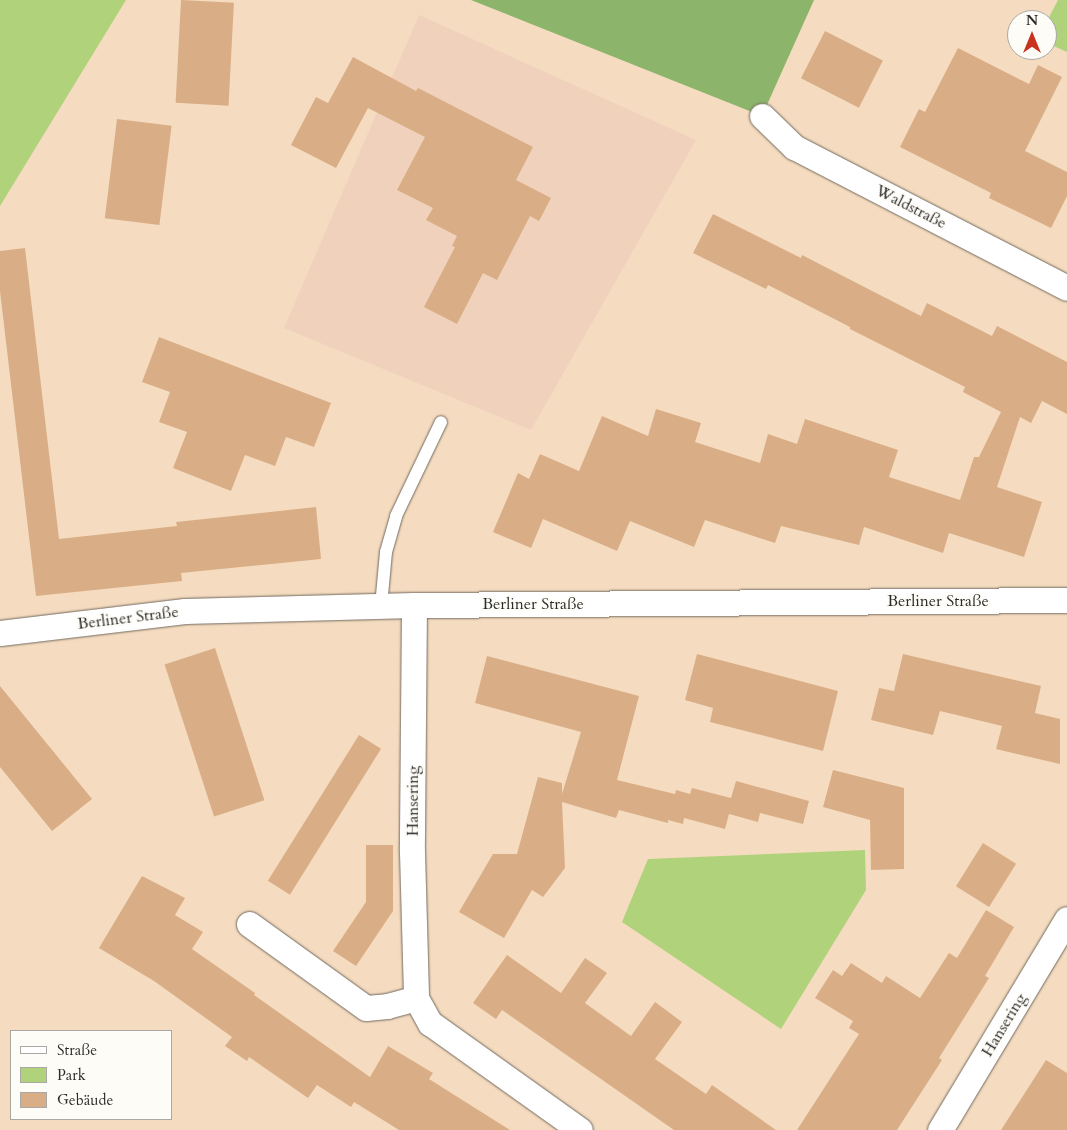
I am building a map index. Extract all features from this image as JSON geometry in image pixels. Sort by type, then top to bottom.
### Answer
[{"type":"street","name":"Waldstraße","points":[[762,116],[794,147],[1067,288]]},
{"type":"street","name":"Berliner Straße","points":[[0,633],[184,611],[414,605],[1067,600]]},
{"type":"street","name":"Hansering","points":[[414,605],[412,852],[416,998],[430,1023],[580,1130]]},
{"type":"street","name":"Hansering","points":[[940,1130],[1067,919]]},
{"type":"street","points":[[248,924],[366,1008],[387,1006],[416,998]]},
{"type":"lane","points":[[381,606],[386,552],[396,516],[441,422]]},
{"type":"shaded area","points":[[419,15],[696,140],[531,430],[284,328]]},
{"type":"green space","points":[[0,0],[126,0],[0,206]]},
{"type":"green space","points":[[471,0],[814,0],[762,116]]},
{"type":"green space","points":[[1058,0],[1067,0],[1067,52],[1057,48],[1057,10],[1053,10]]},
{"type":"green space","points":[[865,850],[866,890],[781,1029],[622,922],[648,859]]},
{"type":"building","points":[[181,0],[234,3],[229,106],[176,103]]},
{"type":"building","points":[[825,31],[883,61],[859,108],[801,78]]},
{"type":"building","points":[[958,48],[1029,84],[1038,65],[1062,77],[1025,151],[1067,172],[1067,196],[1051,228],[989,198],[991,193],[900,147],[919,109],[925,112]]},
{"type":"building","points":[[353,57],[416,91],[418,88],[533,147],[516,180],[551,198],[539,221],[530,216],[497,280],[483,273],[457,324],[424,307],[455,247],[452,246],[457,236],[426,220],[433,208],[397,190],[425,137],[368,108],[336,168],[291,145],[316,97],[328,103]]},
{"type":"building","points":[[117,119],[172,126],[159,225],[105,218]]},
{"type":"building","points":[[713,214],[801,258],[802,255],[921,316],[927,303],[992,336],[997,326],[1067,362],[1067,414],[1042,401],[1031,423],[1020,417],[997,487],[1042,502],[1024,557],[949,533],[943,553],[864,527],[859,545],[781,526],[775,543],[705,520],[694,547],[630,521],[617,551],[543,519],[531,548],[493,532],[518,473],[529,479],[540,454],[579,471],[602,416],[648,436],[656,409],[701,423],[695,442],[760,463],[768,434],[797,444],[805,419],[898,450],[889,477],[960,500],[974,457],[979,457],[1001,412],[963,392],[965,387],[850,329],[850,327],[768,285],[766,289],[693,253]]},
{"type":"building","points":[[25,248],[59,539],[177,526],[176,522],[316,507],[321,559],[181,573],[182,581],[36,596],[0,291],[0,251]]},
{"type":"building","points":[[159,337],[331,403],[314,447],[286,437],[275,466],[245,455],[231,491],[173,468],[187,432],[159,422],[170,392],[142,382]]},
{"type":"building","points":[[215,648],[264,800],[214,817],[165,664]]},
{"type":"building","points":[[697,654],[838,691],[823,751],[710,722],[713,708],[685,700]]},
{"type":"building","points":[[903,654],[1041,686],[1035,713],[1060,719],[1060,764],[996,749],[1002,726],[940,711],[933,735],[871,720],[879,688],[894,691]]},
{"type":"building","points":[[487,656],[639,696],[617,780],[675,794],[676,790],[690,794],[692,788],[731,798],[736,781],[809,801],[803,824],[760,813],[758,822],[729,814],[725,829],[684,818],[683,824],[668,820],[668,823],[619,810],[616,818],[562,802],[565,868],[543,897],[532,890],[504,938],[459,912],[493,854],[517,854],[538,777],[562,783],[562,794],[581,732],[475,703]]},
{"type":"building","points":[[0,686],[92,799],[52,831],[0,767]]},
{"type":"building","points":[[359,735],[381,749],[290,895],[268,881]]},
{"type":"building","points":[[833,770],[904,788],[904,869],[871,870],[870,820],[823,807]]},
{"type":"building","points":[[983,843],[1016,864],[989,907],[956,886]]},
{"type":"building","points":[[366,845],[393,845],[393,911],[356,966],[333,951],[366,902]]},
{"type":"building","points":[[142,876],[185,898],[175,915],[203,932],[192,949],[370,1077],[388,1046],[433,1073],[429,1079],[510,1130],[399,1130],[354,1102],[351,1107],[317,1085],[308,1098],[249,1057],[247,1061],[225,1046],[232,1037],[154,981],[99,948]]},
{"type":"building","points":[[986,910],[1014,927],[985,976],[989,978],[939,1058],[942,1060],[897,1130],[797,1130],[859,1034],[849,1028],[853,1021],[815,998],[833,970],[842,976],[851,963],[882,983],[886,976],[920,998],[949,953],[957,958]]},
{"type":"building","points":[[507,955],[561,993],[585,958],[607,973],[585,1003],[631,1036],[655,1002],[682,1022],[655,1059],[706,1094],[712,1085],[776,1130],[674,1130],[502,1010],[496,1019],[473,1003]]},
{"type":"building","points":[[1046,1060],[1067,1073],[1067,1130],[1001,1130]]}]
